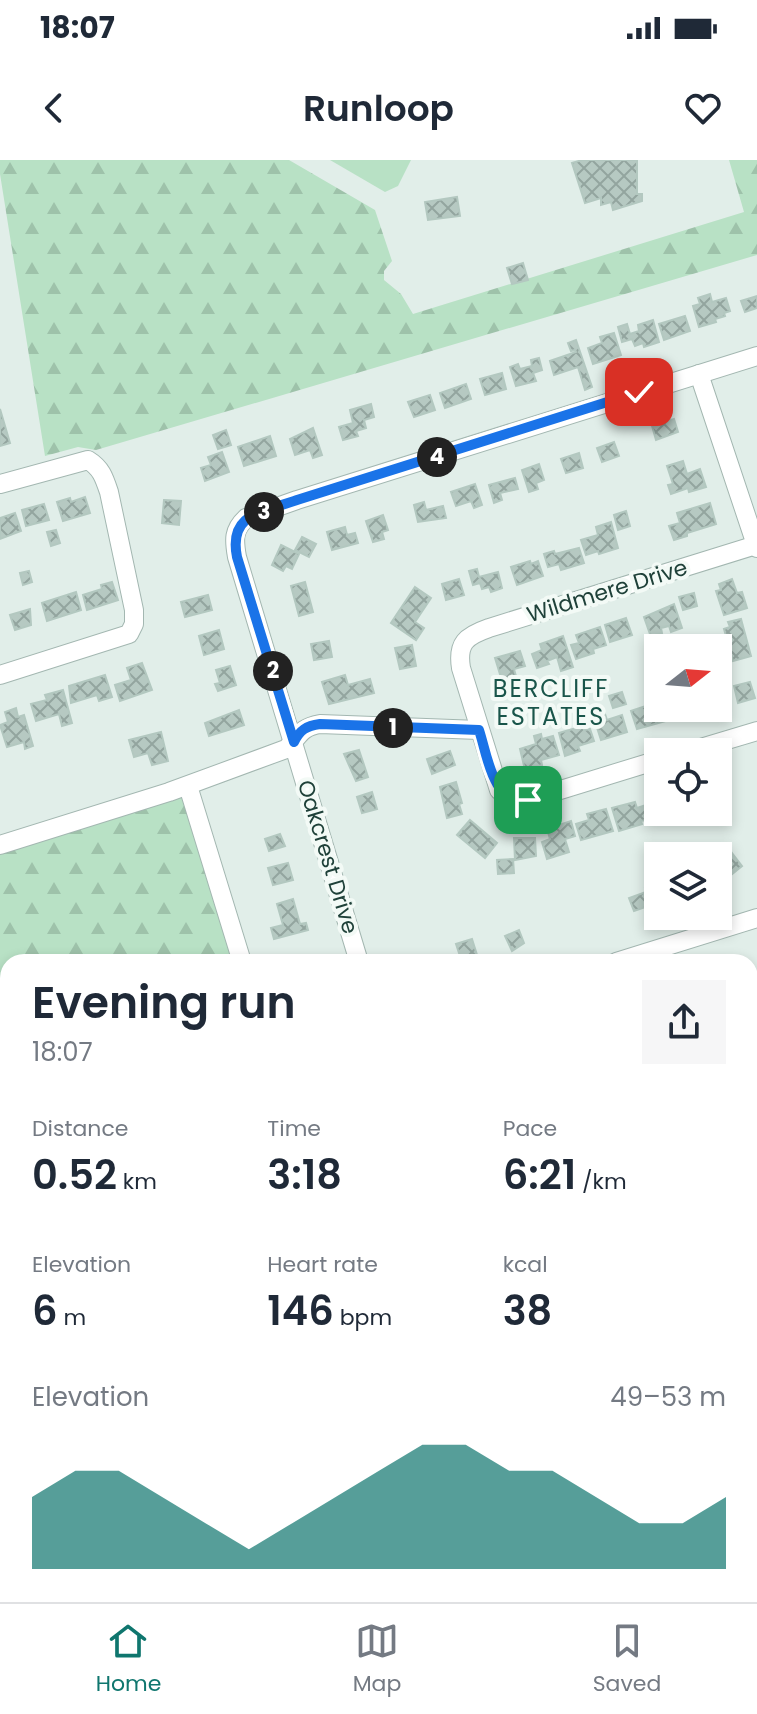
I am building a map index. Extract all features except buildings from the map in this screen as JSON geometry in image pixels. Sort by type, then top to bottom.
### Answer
[{"type":"street","points":[[756,546],[699,374],[757,356]]},
{"type":"street","name":"Oakcrest Drive","points":[[357,954],[237,557],[235,532],[246,518],[297,500],[699,374]]},
{"type":"street","points":[[0,484],[88,460],[103,474],[134,610],[134,624],[129,634],[0,675]]},
{"type":"street","name":"Wildmere Drive","points":[[479,730],[459,658],[466,638],[489,628],[756,546]]},
{"type":"street","points":[[0,845],[188,786],[286,749],[307,726],[320,724],[479,730],[499,790],[508,798],[518,801],[644,764]]},
{"type":"street","points":[[732,738],[757,731]]},
{"type":"street","points":[[188,786],[240,954]]},
{"type":"street","points":[[642,954],[757,918]]},
{"type":"green space","points":[[0,160],[289,160],[375,210],[392,261],[384,271],[384,280],[401,294],[413,314],[744,212],[729,160],[757,160],[757,255],[96,450],[78,447],[45,456]]},
{"type":"green space","points":[[330,160],[411,160],[398,186],[385,192]]},
{"type":"green space","points":[[187,795],[237,954],[0,954],[0,853]]},
{"type":"district","name":"BERCLIFF ESTATES","points":[[551,702]]},
{"type":"route","points":[[528,800],[508,798],[499,790],[479,730],[320,724],[307,726],[294,742],[237,557],[235,532],[246,518],[297,500],[639,392]]}]
